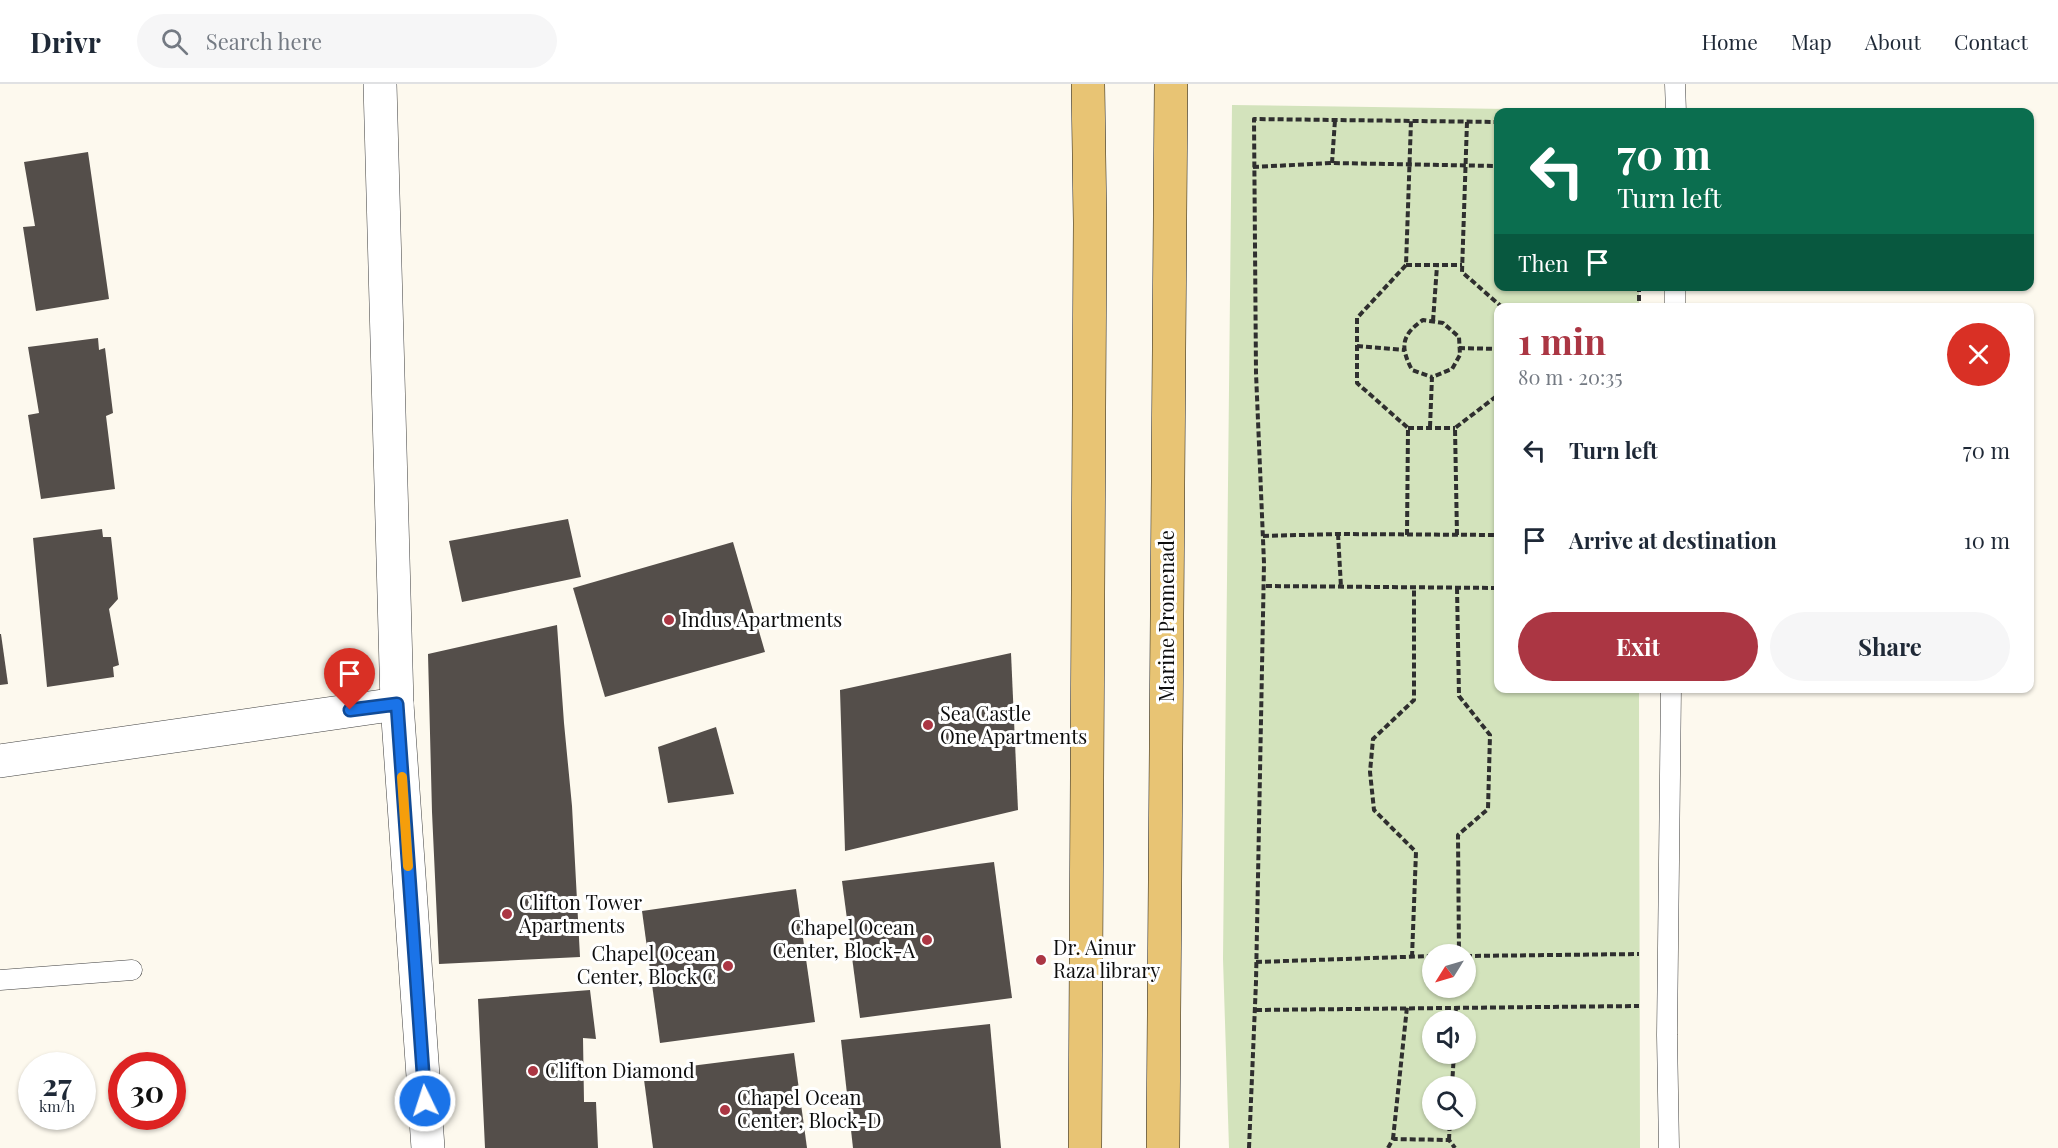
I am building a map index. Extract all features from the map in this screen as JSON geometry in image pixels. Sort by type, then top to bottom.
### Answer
[{"type":"main road","points":[[1085,1148],[1090,223],[1088,84]]},
{"type":"main road","name":"Marine Promenade","points":[[1162,1148],[1171,84]]},
{"type":"street","points":[[380,84],[397,704],[428,1148]]},
{"type":"street","points":[[0,761],[397,704]]},
{"type":"lane","points":[[1675,84],[1676,108]]},
{"type":"lane","points":[[1669,1148],[1667,1035],[1671,693]]},
{"type":"lane","points":[[0,980],[132,970]]},
{"type":"path","points":[[1249,1148],[1256,1010],[1263,536],[1256,373],[1254,119],[1494,122]]},
{"type":"path","points":[[1332,163],[1335,120]]},
{"type":"path","points":[[1411,121],[1406,265],[1357,318],[1357,383],[1408,428],[1455,428],[1494,398]]},
{"type":"path","points":[[1467,122],[1462,272],[1497,303]]},
{"type":"path","points":[[1253,167],[1332,163],[1494,166]]},
{"type":"path","points":[[1406,265],[1462,265]]},
{"type":"path","points":[[1433,321],[1437,266]]},
{"type":"path","points":[[1424,320],[1443,323],[1459,337],[1459,348],[1460,355],[1452,369],[1432,377],[1412,370],[1405,358],[1404,343],[1409,330],[1424,320]]},
{"type":"path","points":[[1357,346],[1405,350]]},
{"type":"path","points":[[1459,348],[1494,349]]},
{"type":"path","points":[[1430,427],[1432,377]]},
{"type":"path","points":[[1407,535],[1408,428]]},
{"type":"path","points":[[1455,428],[1457,535]]},
{"type":"path","points":[[1338,534],[1341,587]]},
{"type":"path","points":[[1263,536],[1494,535]]},
{"type":"path","points":[[1266,586],[1494,588]]},
{"type":"path","points":[[1412,957],[1416,852],[1374,810],[1370,772],[1373,739],[1414,700],[1414,588]]},
{"type":"path","points":[[1457,588],[1459,696],[1490,735],[1488,809],[1458,835],[1459,944]]},
{"type":"path","points":[[1476,956],[1639,954]]},
{"type":"path","points":[[1256,962],[1422,956]]},
{"type":"path","points":[[1256,1010],[1639,1006]]},
{"type":"path","points":[[1388,1148],[1393,1139],[1407,1007]]},
{"type":"path","points":[[1449,1130],[1449,1140],[1455,1148]]},
{"type":"path","points":[[1393,1139],[1449,1140]]},
{"type":"green space","points":[[1232,105],[1494,109],[1494,291],[1639,291],[1639,303],[1494,303],[1494,693],[1639,693],[1640,1148],[1229,1148],[1223,959]]},
{"type":"building","points":[[88,152],[109,299],[36,311],[23,227],[35,226],[24,162]]},
{"type":"building","points":[[98,338],[99,350],[105,348],[113,413],[106,416],[115,489],[41,499],[28,415],[39,413],[28,347]]},
{"type":"building","points":[[568,519],[581,577],[462,602],[449,541]]},
{"type":"building","points":[[102,529],[103,537],[111,537],[118,599],[109,609],[119,665],[113,667],[114,677],[47,687],[33,538]]},
{"type":"building","name":"Indus Apartments","points":[[733,542],[765,652],[605,697],[573,588]]},
{"type":"building","points":[[557,625],[572,806],[580,957],[439,964],[428,654]]},
{"type":"building","points":[[0,634],[8,684],[0,685]]},
{"type":"building","name":"Sea Castle One Apartments","points":[[1011,653],[1018,810],[845,851],[840,690]]},
{"type":"building","points":[[716,727],[734,794],[668,803],[658,747]]},
{"type":"building","name":"Chapel Ocean Center, Block-A","points":[[994,862],[1012,998],[860,1018],[842,881]]},
{"type":"building","name":"Chapel Ocean Center, Block C","points":[[796,889],[815,1022],[660,1043],[642,911]]},
{"type":"building","name":"Clifton Diamond","points":[[590,990],[596,1039],[583,1038],[584,1102],[596,1102],[598,1148],[485,1148],[478,999]]},
{"type":"building","points":[[990,1024],[1001,1148],[853,1148],[841,1040]]},
{"type":"building","name":"Chapel Ocean Center, Block-D","points":[[794,1053],[807,1148],[653,1148],[643,1072]]},
{"type":"slow traffic","points":[[402,777],[408,866]]},
{"type":"place","name":"Indus Apartments","points":[[669,620]]},
{"type":"place","name":"Sea Castle One Apartments","points":[[928,725]]},
{"type":"place","name":"Clifton Tower Apartments","points":[[507,914]]},
{"type":"place","name":"Chapel Ocean Center, Block-A","points":[[927,940]]},
{"type":"place","name":"Dr. Ainur Raza library","points":[[1041,960]]},
{"type":"place","name":"Chapel Ocean Center, Block C","points":[[728,966]]},
{"type":"place","name":"Clifton Diamond","points":[[533,1071]]},
{"type":"place","name":"Chapel Ocean Center, Block-D","points":[[725,1110]]},
{"type":"route","points":[[350,710],[397,704],[425,1101]]}]
